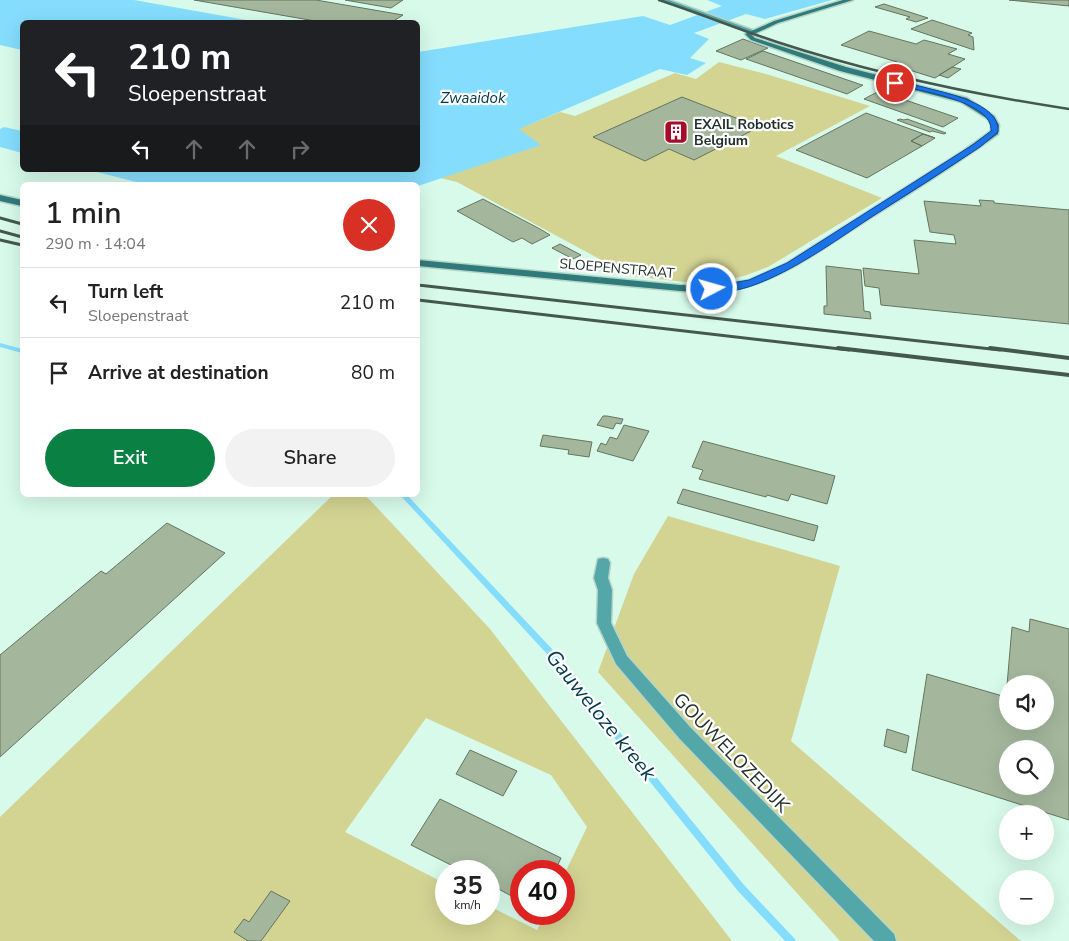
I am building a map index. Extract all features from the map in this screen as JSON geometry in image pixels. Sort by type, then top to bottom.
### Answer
[{"type":"street","name":"SLOEPENSTRAAT","points":[[420,263],[680,288],[731,287],[770,276],[790,265],[966,153],[995,132],[992,118],[964,100],[820,62],[753,39],[748,34],[752,31],[663,0]]},
{"type":"street","points":[[752,31],[850,0]]},
{"type":"street","points":[[0,198],[20,203]]},
{"type":"street","name":"GOUWELOZEDIJK","points":[[603,563],[601,578],[605,590],[604,623],[620,660],[685,733],[887,941]]},
{"type":"green space","points":[[719,62],[766,74],[870,106],[776,156],[882,198],[768,267],[744,276],[716,282],[685,282],[631,276],[457,182],[440,178],[540,145],[518,129],[560,112],[575,116],[675,73],[696,79]]},
{"type":"green space","points":[[331,497],[366,497],[490,629],[732,941],[0,941],[0,817]],"holes":[[[426,718],[551,775],[587,827],[571,860],[575,860],[575,925],[540,925],[537,930],[527,925],[510,925],[510,916],[500,912],[500,925],[435,925],[435,878],[345,832]]]},
{"type":"green space","points":[[668,516],[840,566],[791,741],[999,922],[999,925],[1003,925],[1021,941],[840,941],[598,672],[634,574]]},
{"type":"water","points":[[0,0],[134,0],[247,20],[20,20],[20,50],[0,45]]},
{"type":"water","name":"Zwaaidok","points":[[707,0],[832,0],[765,19],[746,14],[694,33],[709,39],[690,58],[706,63],[687,75],[660,69],[519,129],[541,145],[420,185],[420,182],[136,182],[97,172],[420,172],[420,52],[643,16],[670,25],[722,6]]},
{"type":"water","points":[[4,127],[20,131],[20,152],[0,147],[0,129]]},
{"type":"building","points":[[194,0],[316,0],[403,15],[395,20],[309,20]]},
{"type":"building","points":[[345,0],[403,0],[391,8]]},
{"type":"building","points":[[1009,0],[1069,0],[1069,6]]},
{"type":"building","points":[[884,4],[928,18],[916,22],[906,19],[910,17],[875,7]]},
{"type":"building","points":[[932,20],[972,33],[968,35],[973,37],[974,50],[911,29]]},
{"type":"building","points":[[869,31],[916,44],[924,40],[957,49],[948,54],[965,59],[935,78],[893,65],[897,62],[841,45]]},
{"type":"building","points":[[743,39],[768,48],[741,60],[716,51]]},
{"type":"building","points":[[763,51],[863,85],[847,94],[746,59]]},
{"type":"building","points":[[952,67],[961,69],[948,78],[939,75]]},
{"type":"building","points":[[879,91],[958,118],[943,127],[864,99]]},
{"type":"building","name":"EXAIL Robotics Belgium","points":[[682,97],[759,127],[694,160],[669,149],[645,161],[593,137]]},
{"type":"building","points":[[866,113],[935,138],[923,134],[911,141],[922,146],[867,178],[796,150]]},
{"type":"building","points":[[907,119],[946,133],[930,132],[897,120]]},
{"type":"building","points":[[923,134],[935,138],[922,146],[911,141]]},
{"type":"building","points":[[483,199],[550,235],[532,244],[522,238],[513,242],[457,211]]},
{"type":"building","points":[[979,200],[1069,210],[1069,324],[881,305],[879,288],[865,286],[863,268],[919,274],[914,240],[956,244],[954,235],[930,232],[924,201],[981,206]]},
{"type":"building","points":[[560,244],[581,255],[573,259],[552,248]]},
{"type":"building","points":[[826,266],[861,270],[864,311],[870,312],[871,319],[824,314],[824,306],[827,306]]},
{"type":"building","points":[[603,416],[623,419],[621,424],[616,423],[613,429],[597,425]]},
{"type":"building","points":[[624,425],[649,431],[633,461],[597,451],[601,443],[606,445],[610,437],[617,439]]},
{"type":"building","points":[[543,435],[592,442],[589,457],[568,454],[569,450],[540,446]]},
{"type":"building","points":[[703,441],[835,476],[827,504],[791,494],[788,501],[767,495],[766,497],[699,479],[703,470],[692,467]]},
{"type":"building","points":[[683,489],[818,526],[814,541],[677,503]]},
{"type":"building","points":[[167,523],[225,553],[0,757],[0,655],[101,571],[106,574]]},
{"type":"building","points":[[1030,619],[1069,629],[1069,820],[1054,815],[1054,805],[1022,805],[912,770],[927,674],[999,695],[999,730],[1054,730],[1054,675],[1008,675],[1012,627],[1029,632]]},
{"type":"building","points":[[887,729],[909,736],[906,753],[884,746]]},
{"type":"building","points":[[470,750],[517,771],[503,796],[456,774]]},
{"type":"building","points":[[440,799],[561,858],[560,860],[510,860],[510,895],[500,890],[500,860],[441,860],[411,845]]},
{"type":"building","points":[[271,891],[290,901],[261,941],[248,941],[234,932],[244,919],[249,922]]},
{"type":"waterway","name":"Gauweloze kreek","points":[[0,345],[20,350]]},
{"type":"waterway","name":"Gauweloze kreek","points":[[405,497],[550,652],[741,888],[791,941]]},
{"type":"railway","points":[[659,0],[777,42],[885,73],[995,97],[1069,109]]},
{"type":"railway","points":[[0,218],[20,223]]},
{"type":"railway","points":[[0,231],[20,236]]},
{"type":"railway","points":[[0,240],[20,245]]},
{"type":"railway","points":[[420,285],[1000,350]]},
{"type":"railway","points":[[420,300],[849,350]]},
{"type":"railway","points":[[838,348],[1069,375]]},
{"type":"railway","points":[[990,348],[1069,358]]},
{"type":"place","name":"EXAIL Robotics Belgium","points":[[676,132]]},
{"type":"route","points":[[712,289],[752,282],[770,276],[790,265],[988,139],[995,132],[992,118],[973,104],[953,96],[895,83]]}]
